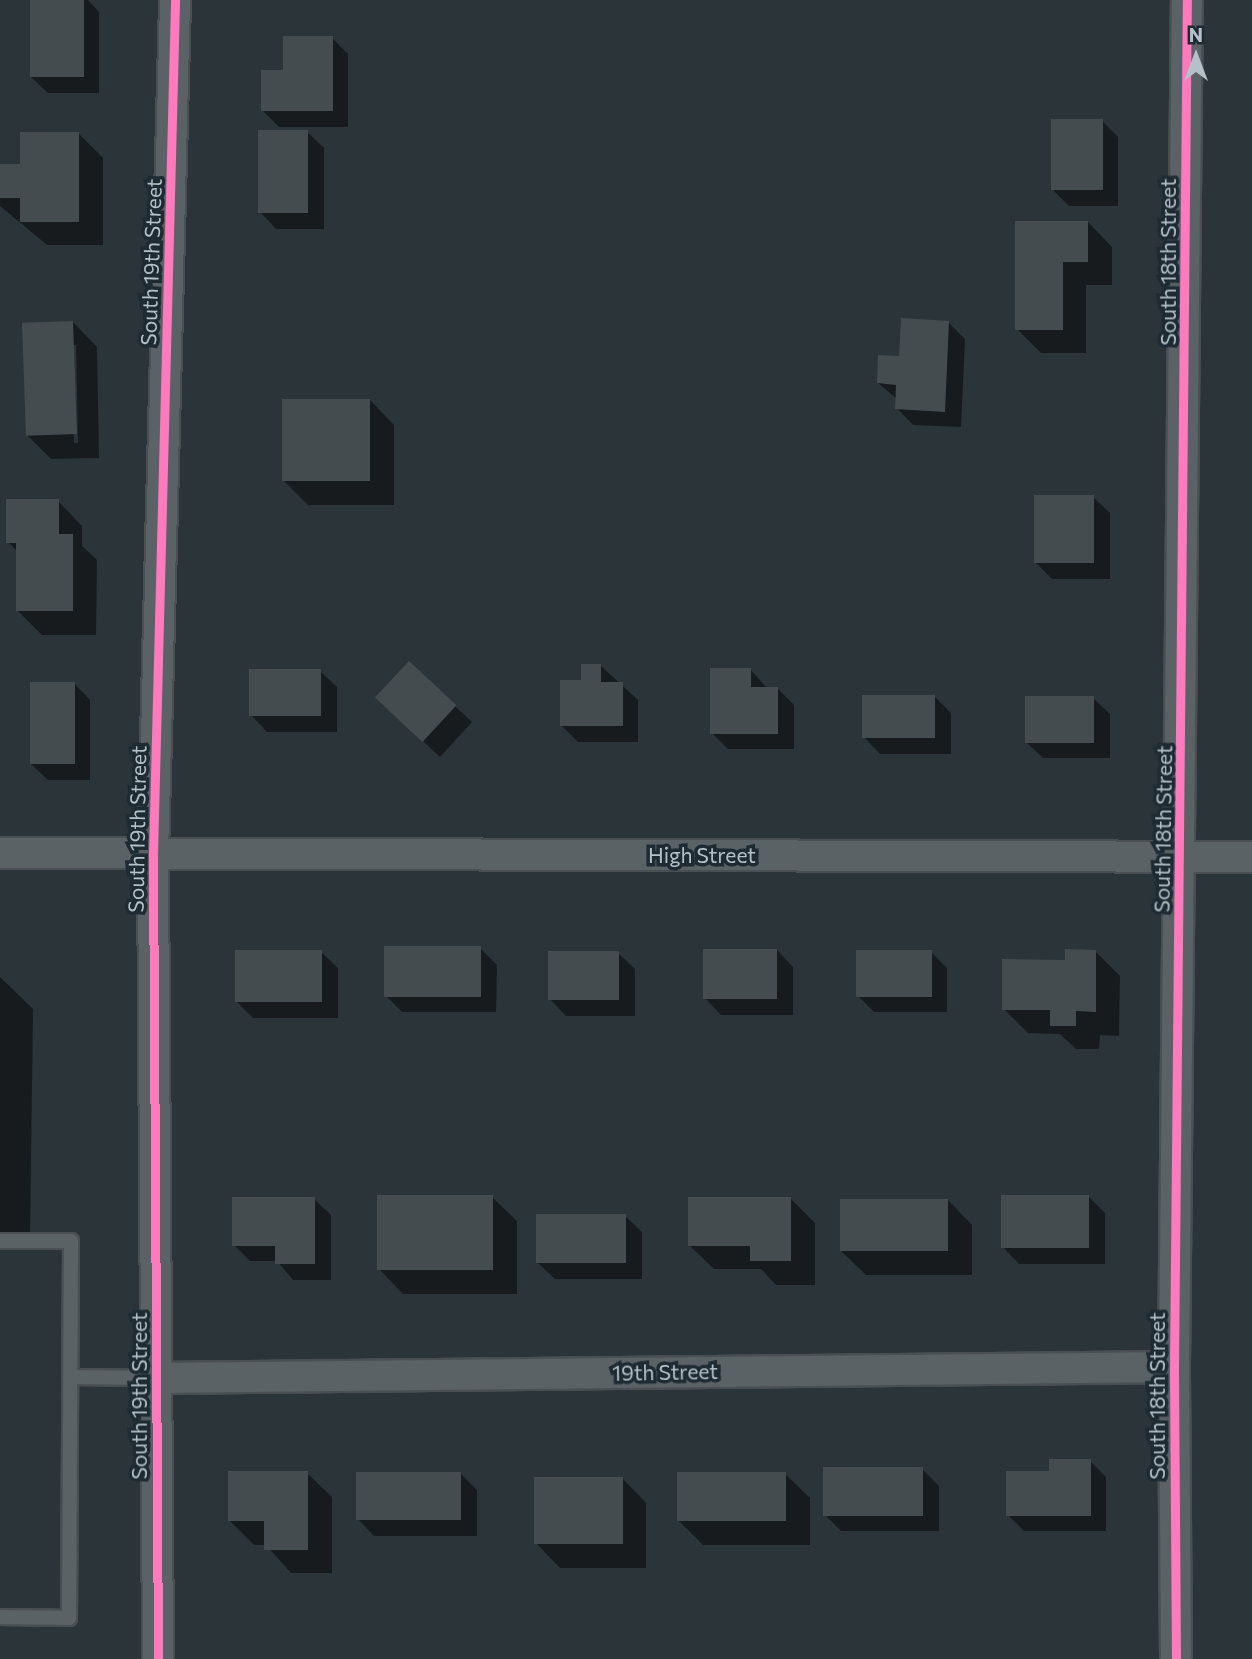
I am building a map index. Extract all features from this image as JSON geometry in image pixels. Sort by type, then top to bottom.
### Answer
[{"type":"street","name":"South 19th Street","points":[[158,1659],[153,854],[176,0]]},
{"type":"street","name":"South 18th Street","points":[[1176,1659],[1174,1367],[1181,857],[1187,0]]},
{"type":"street","name":"High Street","points":[[0,853],[1252,857]]},
{"type":"street","name":"19th Street","points":[[156,1378],[1174,1367]]},
{"type":"lane","points":[[0,1241],[71,1241],[69,1618],[0,1617]]},
{"type":"lane","points":[[70,1377],[156,1378]]},
{"type":"building","points":[[30,0],[84,0],[84,77],[30,77]]},
{"type":"building","points":[[283,36],[333,36],[333,111],[261,111],[261,70],[283,70]]},
{"type":"building","points":[[1051,119],[1103,119],[1103,190],[1051,190]]},
{"type":"building","points":[[258,130],[308,130],[308,213],[258,213]]},
{"type":"building","points":[[20,132],[79,132],[79,222],[20,222],[20,198],[0,198],[0,164],[20,164]]},
{"type":"building","points":[[1015,221],[1088,221],[1088,262],[1063,262],[1063,330],[1015,330]]},
{"type":"building","points":[[901,318],[949,321],[945,412],[895,409],[896,385],[877,383],[878,355],[899,356]]},
{"type":"building","points":[[73,321],[77,434],[26,436],[22,323]]},
{"type":"building","points":[[282,399],[370,399],[370,481],[282,481]]},
{"type":"building","points":[[1034,495],[1094,495],[1094,563],[1034,563]]},
{"type":"building","points":[[6,499],[59,499],[59,534],[73,534],[73,611],[16,611],[16,543],[6,543]]},
{"type":"building","points":[[409,661],[457,705],[422,742],[375,698]]},
{"type":"building","points":[[581,664],[601,664],[601,682],[623,682],[623,726],[560,726],[560,680],[581,680]]},
{"type":"building","points":[[710,668],[751,668],[751,687],[778,687],[778,734],[710,734]]},
{"type":"building","points":[[249,669],[321,669],[321,716],[249,716]]},
{"type":"building","points":[[30,682],[75,682],[75,764],[30,764]]},
{"type":"building","points":[[862,695],[935,695],[935,738],[862,738]]},
{"type":"building","points":[[1025,696],[1094,696],[1094,743],[1025,743]]},
{"type":"building","points":[[384,946],[481,946],[481,997],[384,997]]},
{"type":"building","points":[[703,949],[777,949],[777,999],[703,999]]},
{"type":"building","points":[[1065,949],[1096,950],[1096,1012],[1076,1011],[1076,1026],[1050,1026],[1050,1010],[1002,1010],[1002,959],[1065,960]]},
{"type":"building","points":[[235,950],[322,950],[322,1002],[235,1002]]},
{"type":"building","points":[[856,950],[932,950],[932,997],[856,997]]},
{"type":"building","points":[[548,951],[619,951],[619,1000],[548,1000]]},
{"type":"building","points":[[377,1195],[493,1195],[493,1270],[377,1270]]},
{"type":"building","points":[[1001,1195],[1089,1195],[1089,1248],[1001,1248]]},
{"type":"building","points":[[232,1197],[315,1197],[315,1264],[275,1264],[275,1246],[232,1246]]},
{"type":"building","points":[[688,1197],[791,1197],[791,1261],[750,1261],[750,1246],[688,1246]]},
{"type":"building","points":[[840,1199],[948,1199],[948,1251],[840,1251]]},
{"type":"building","points":[[536,1214],[626,1214],[626,1263],[536,1263]]},
{"type":"building","points":[[1049,1459],[1091,1459],[1091,1516],[1006,1516],[1006,1471],[1049,1471]]},
{"type":"building","points":[[823,1467],[923,1467],[923,1516],[823,1516]]},
{"type":"building","points":[[228,1471],[308,1471],[308,1550],[264,1550],[264,1521],[228,1521]]},
{"type":"building","points":[[356,1472],[461,1472],[461,1520],[356,1520]]},
{"type":"building","points":[[677,1472],[786,1472],[786,1521],[677,1521]]},
{"type":"building","points":[[534,1477],[623,1477],[623,1544],[534,1544]]},
{"type":"cycle path","points":[[158,1659],[153,854],[175,0]]},
{"type":"cycle path","points":[[1176,1659],[1174,1367],[1187,0]]}]
